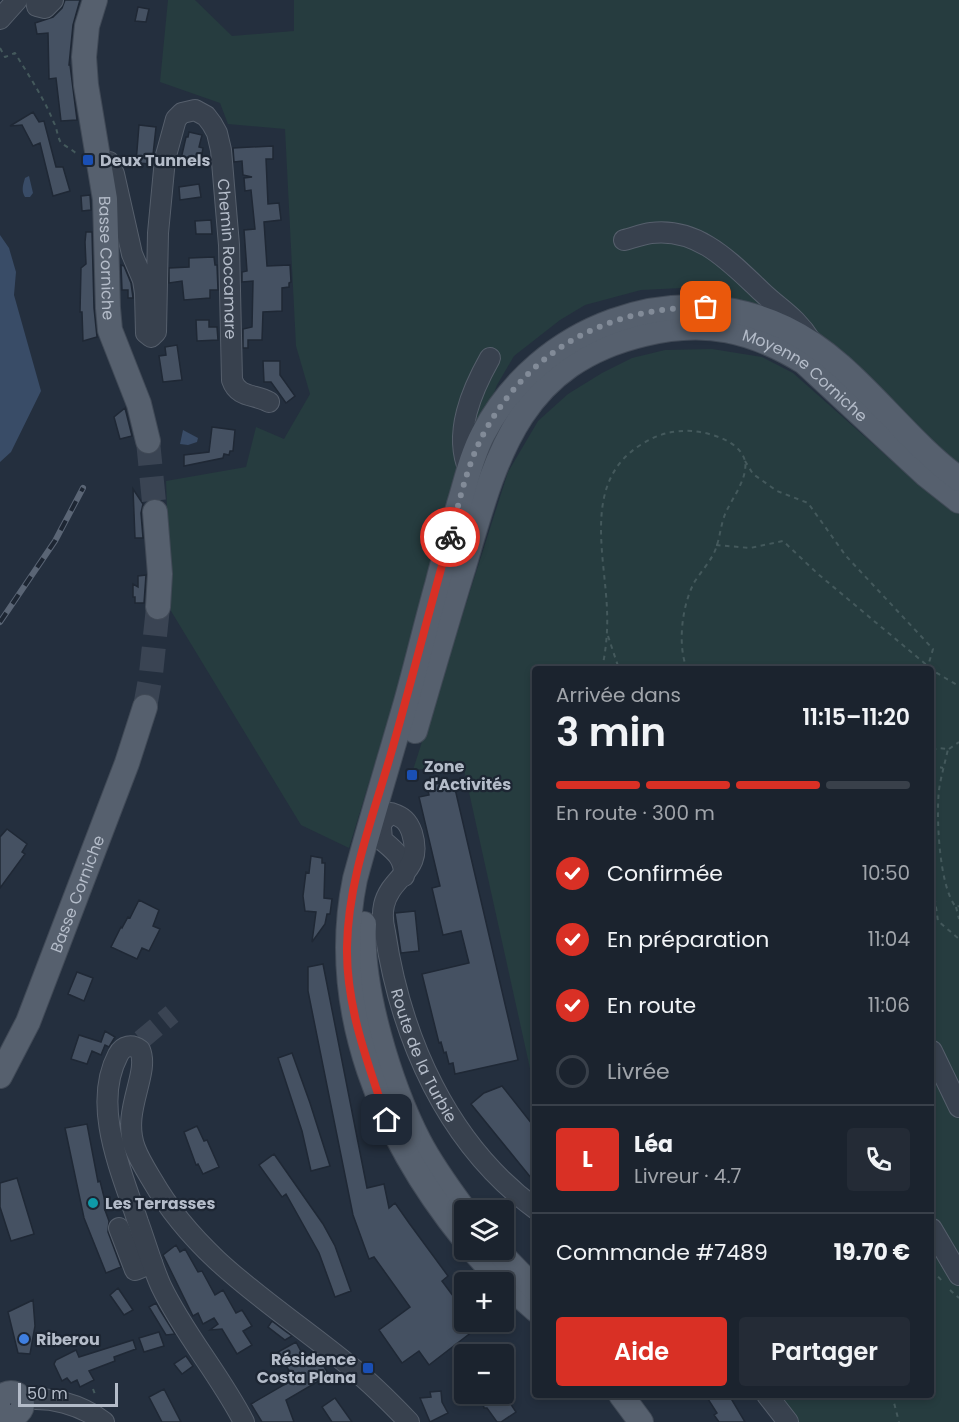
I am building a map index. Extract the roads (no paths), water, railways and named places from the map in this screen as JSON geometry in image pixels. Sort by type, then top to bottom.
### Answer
[{"type":"main road","name":"Basse Corniche","points":[[94,0],[87,26],[84,57],[92,159],[105,199],[110,330],[139,404],[148,441]]},
{"type":"main road","name":"Moyenne Corniche","points":[[380,821],[469,470],[483,434],[506,399],[526,375],[569,341],[594,328],[650,310],[687,307],[730,310],[783,327],[813,343],[852,377],[936,461],[959,479]]},
{"type":"main road","name":"Moyenne Corniche","points":[[380,821],[498,459],[512,429],[540,391],[579,360],[624,338],[655,331],[706,327],[758,337],[804,362],[925,474],[959,501]]},
{"type":"main road","points":[[155,512],[159,574],[158,607]]},
{"type":"main road","name":"Basse Corniche","points":[[0,1076],[28,1022],[127,764],[145,707]]},
{"type":"main road","points":[[380,821],[365,911],[363,944],[368,989],[405,1111],[419,1142],[457,1200]]},
{"type":"main road","points":[[380,821],[350,904],[348,972],[354,1014],[387,1120],[425,1187],[454,1225]]},
{"type":"main road","points":[[482,1260],[532,1306]]},
{"type":"main road","points":[[507,1260],[532,1286]]},
{"type":"main road","points":[[623,1398],[641,1422]]},
{"type":"main road","points":[[640,1398],[657,1422]]},
{"type":"street","points":[[0,19],[6,15],[17,0]]},
{"type":"street","points":[[36,0],[37,6],[45,9],[53,0]]},
{"type":"street","name":"Chemin Roccamare","points":[[92,159],[109,162],[114,174],[132,254],[142,280],[146,306],[145,328],[151,343],[156,332],[157,257],[165,159],[176,119],[182,113],[195,110],[206,116],[212,124],[221,150],[229,245],[232,380],[240,392],[269,402]]},
{"type":"street","points":[[624,240],[652,233],[682,234],[717,251],[744,273],[763,293],[789,313],[804,328],[813,343]]},
{"type":"street","points":[[469,470],[463,448],[467,411],[474,386],[490,358]]},
{"type":"street","name":"Route de la Turbie","points":[[380,821],[402,817],[408,822],[415,843],[414,860],[391,890],[384,905],[383,921],[403,1016],[423,1067],[451,1118],[475,1149],[501,1178],[532,1205]]},
{"type":"street","points":[[380,821],[399,854],[404,867],[404,876]]},
{"type":"street","points":[[244,1422],[162,1287],[114,1145],[108,1106],[111,1075],[118,1054],[123,1048],[138,1043],[143,1063],[132,1106],[131,1134],[142,1162],[160,1194],[194,1238],[223,1267],[345,1362],[382,1393],[409,1422]]},
{"type":"street","points":[[934,1055],[959,1107]]},
{"type":"street","points":[[118,1228],[135,1269],[153,1255]]},
{"type":"street","points":[[934,1232],[959,1275]]},
{"type":"street","points":[[769,1398],[789,1422]]},
{"type":"street","points":[[9,1403],[57,1401],[78,1407],[104,1422]]},
{"type":"water","points":[[29,176],[33,193],[30,197],[25,197],[23,186],[25,178]]},
{"type":"water","points":[[0,235],[9,248],[16,272],[14,295],[41,391],[11,452],[0,462]]},
{"type":"water","points":[[183,430],[198,438],[197,442],[188,445],[180,444]]},
{"type":"tunnel","points":[[148,441],[155,512]]},
{"type":"tunnel","points":[[145,707],[158,607]]},
{"type":"tunnel","points":[[141,1040],[172,1014]]},
{"type":"railway","points":[[0,622],[55,541],[83,488]]},
{"type":"place","name":"Deux Tunnels","points":[[88,160]]},
{"type":"place","name":"Zone d'Activités","points":[[412,775]]},
{"type":"place","name":"Les Terrasses","points":[[93,1203]]},
{"type":"place","name":"Riberou","points":[[24,1339]]},
{"type":"place","name":"Résidence Costa Plana","points":[[368,1368]]}]
